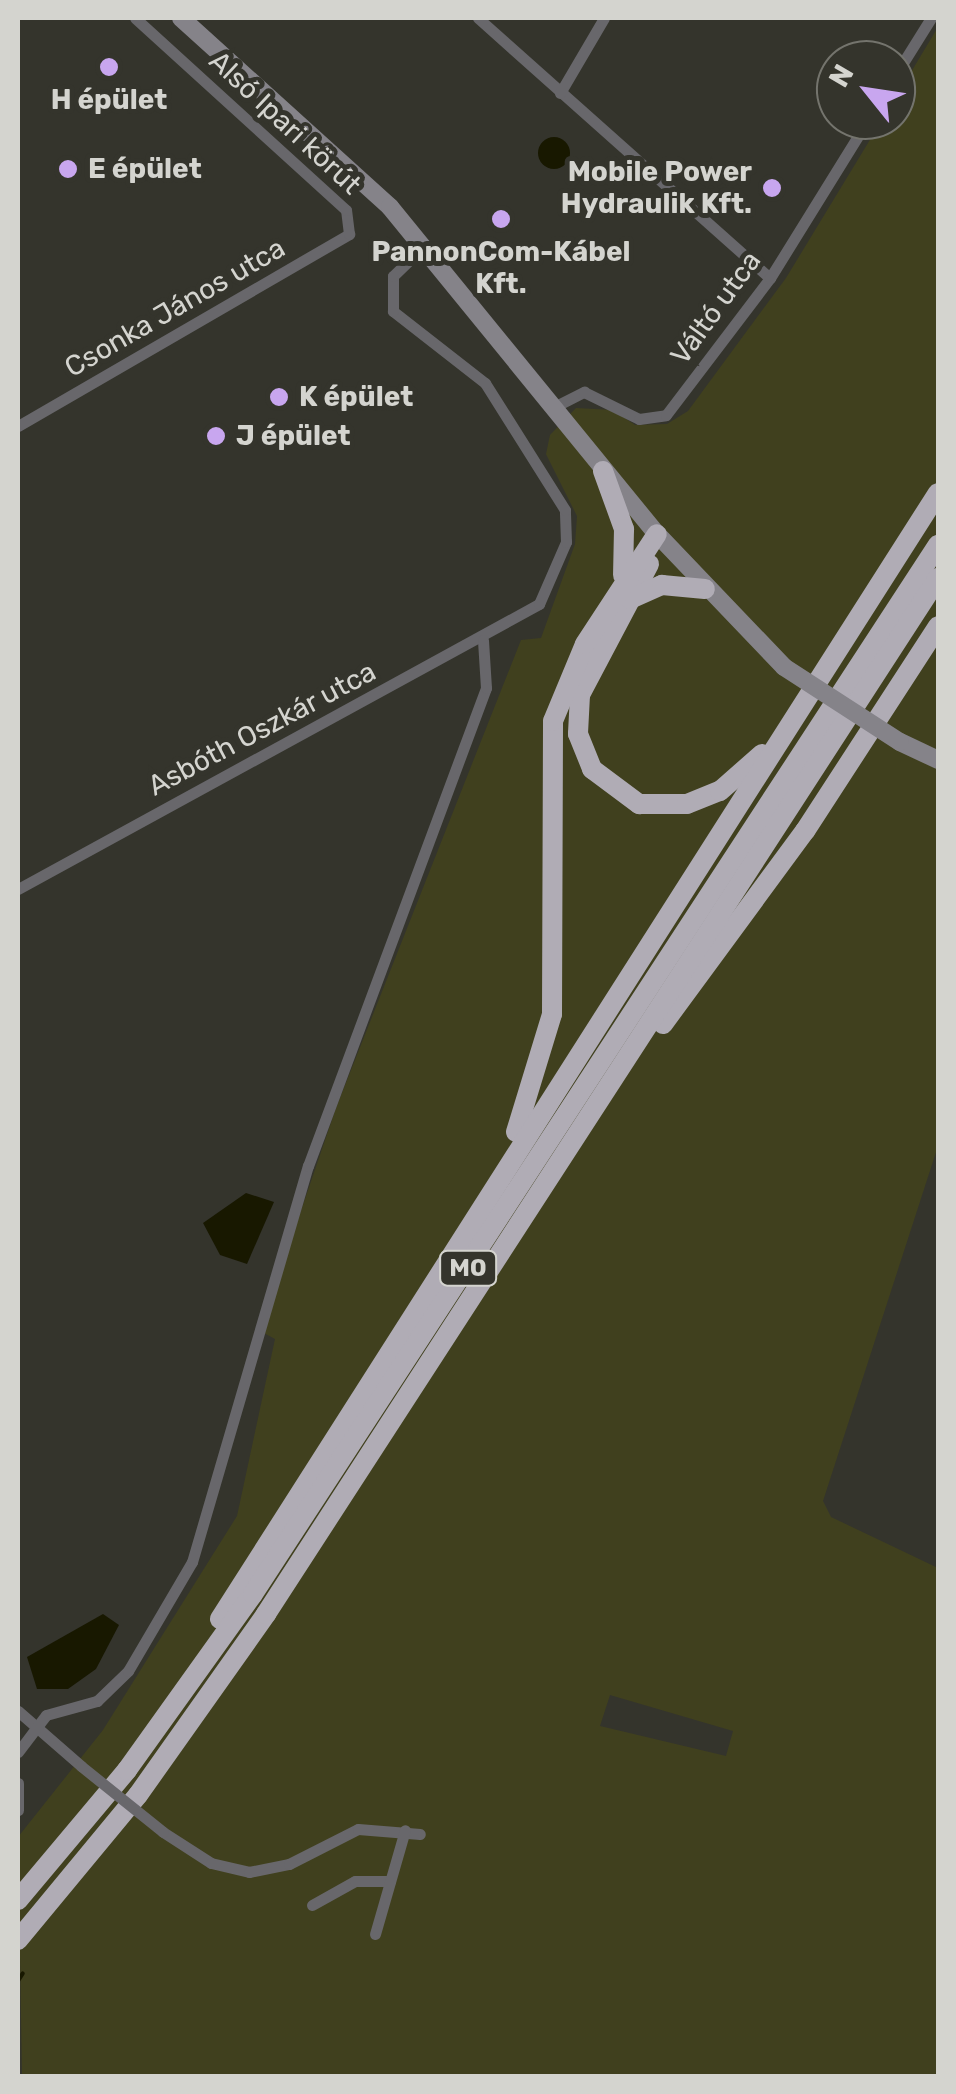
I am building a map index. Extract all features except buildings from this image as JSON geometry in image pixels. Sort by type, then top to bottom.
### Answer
[{"type":"highway","points":[[604,471],[624,529],[625,591],[580,694],[578,734],[606,786],[658,807],[701,800],[738,778],[794,718]]},
{"type":"highway","points":[[127,1770],[484,1194],[938,493]]},
{"type":"highway","points":[[484,1194],[534,1090],[552,1014],[554,721],[656,534]]},
{"type":"highway","name":"M0","points":[[18,1900],[127,1770],[340,1464],[938,545]]},
{"type":"highway","name":"M0","points":[[18,1940],[138,1795],[266,1614],[938,578]]},
{"type":"highway","points":[[625,591],[662,585],[705,589]]},
{"type":"highway","points":[[618,1074],[774,875],[938,629]]},
{"type":"main road","points":[[181,18],[425,245],[656,534],[784,667],[900,742],[938,760]]},
{"type":"street","name":"Alsó Ipari körút","points":[[134,18],[346,210],[351,228]]},
{"type":"street","points":[[478,18],[770,278]]},
{"type":"street","points":[[560,93],[604,18]]},
{"type":"street","points":[[916,42],[931,18]]},
{"type":"street","name":"Váltó utca","points":[[554,407],[584,392],[639,419],[666,414],[770,278],[856,140]]},
{"type":"street","name":"Csonka János utca","points":[[18,426],[346,240],[351,228]]},
{"type":"street","name":"Asbóth Oszkár utca","points":[[18,888],[531,615],[562,554],[565,510],[485,383],[394,311],[393,276],[425,245]]},
{"type":"street","points":[[18,1752],[31,1729],[109,1692],[150,1641],[192,1562],[308,1166],[486,688],[482,640]]},
{"type":"street","points":[[18,1711],[31,1729],[163,1832],[212,1863],[249,1872],[290,1864],[358,1829],[420,1834]]},
{"type":"street","points":[[18,1783],[18,1810]]},
{"type":"street","points":[[375,1934],[405,1830]]},
{"type":"street","points":[[312,1905],[355,1882],[390,1881]]},
{"type":"shaded area","points":[[938,27],[938,1146],[823,1501],[831,1517],[938,1568],[938,2076],[22,2076],[18,1837],[103,1730],[237,1516],[275,1339],[260,1331],[336,1108],[521,640],[541,638],[575,544],[577,516],[546,454],[550,435],[576,408],[613,410],[635,425],[667,424],[688,411],[786,278],[870,140],[916,140],[916,64]],"holes":[[[610,1695],[733,1731],[726,1756],[600,1726]]]},
{"type":"shaded area","points":[[554,137],[565,142],[570,153],[565,164],[554,169],[543,164],[538,153],[543,142]]},
{"type":"shaded area","points":[[246,1193],[274,1202],[247,1264],[220,1255],[203,1223]]},
{"type":"shaded area","points":[[103,1614],[119,1625],[96,1669],[68,1689],[37,1689],[27,1657]]},
{"type":"waterway","points":[[18,1981],[23,1973]]},
{"type":"place","name":"H épület","points":[[109,67]]},
{"type":"place","name":"E épület","points":[[68,169]]},
{"type":"place","name":"Mobile Power Hydraulik Kft.","points":[[772,188]]},
{"type":"place","name":"PannonCom-Kábel Kft.","points":[[501,219]]},
{"type":"place","name":"K épület","points":[[279,397]]},
{"type":"place","name":"J épület","points":[[216,436]]}]
